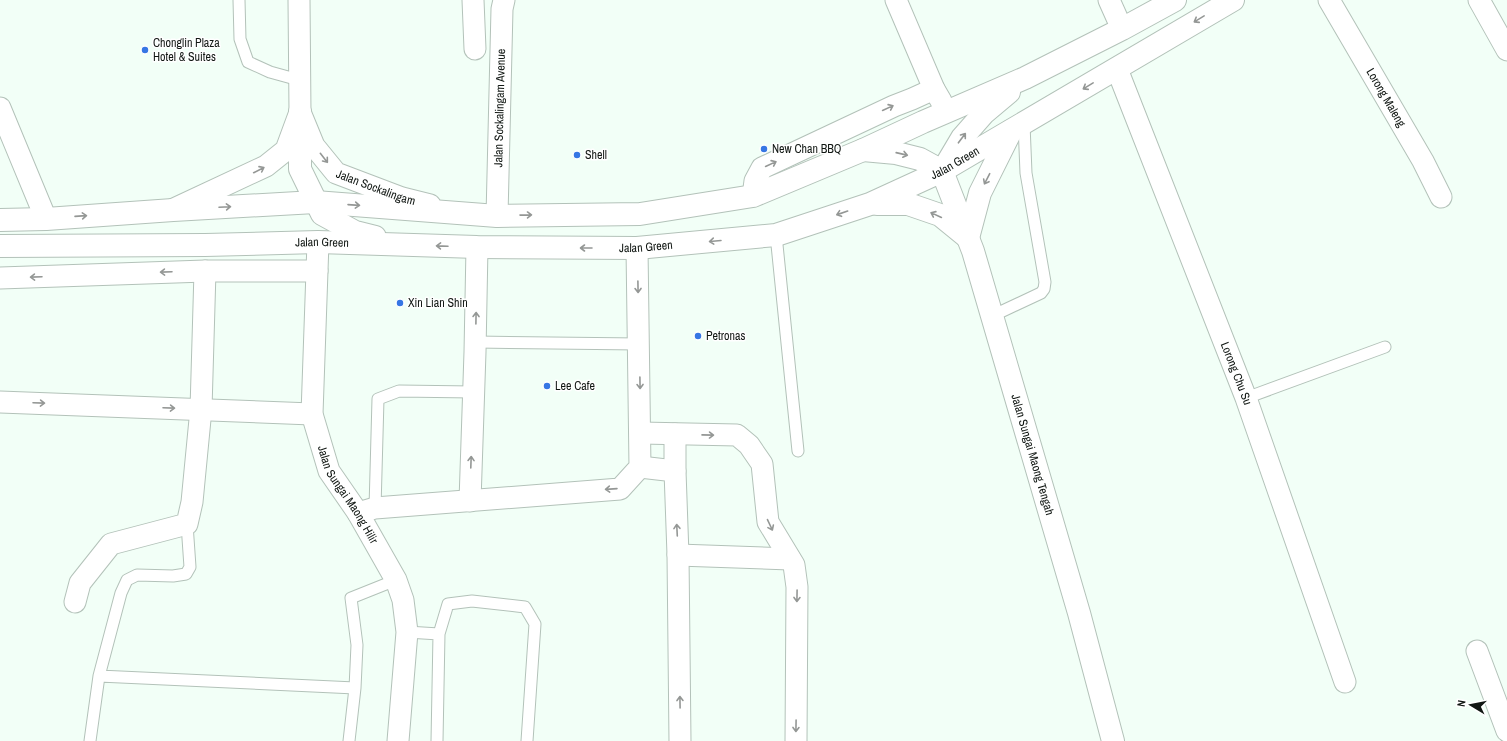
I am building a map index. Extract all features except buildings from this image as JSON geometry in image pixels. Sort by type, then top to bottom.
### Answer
[{"type":"main road","points":[[0,220],[46,219],[315,202],[497,216],[640,214],[753,196],[863,150],[1025,78],[1122,29],[1175,0]]},
{"type":"main road","name":"Jalan Green","points":[[0,246],[205,245],[318,242],[477,247],[637,248],[776,235],[870,204],[942,171],[1018,128],[1233,0]]},
{"type":"main road","points":[[863,150],[896,153],[920,159],[942,171],[962,138],[984,113],[1025,78]]},
{"type":"main road","points":[[300,112],[300,169],[322,214],[355,232],[407,245]]},
{"type":"main road","points":[[870,204],[908,204],[940,215],[968,238],[980,193],[1018,128]]},
{"type":"main road","name":"Jalan Sungai Maong Tengah","points":[[942,171],[973,251],[1079,613],[1113,741]]},
{"type":"street","name":"Jalan Sockalingam","points":[[299,0],[300,112],[314,146],[336,173],[402,198],[463,213]]},
{"type":"street","points":[[473,0],[475,49]]},
{"type":"street","name":"Jalan Sockalingam Avenue","points":[[497,216],[502,10],[504,0]]},
{"type":"street","points":[[896,0],[934,89],[947,112]]},
{"type":"street","points":[[1109,0],[1122,29]]},
{"type":"street","name":"Lorong Maleng","points":[[1329,0],[1423,161],[1441,197]]},
{"type":"street","points":[[1479,0],[1507,50]]},
{"type":"street","name":"Lorong Chu Su","points":[[1117,69],[1246,398],[1345,682]]},
{"type":"street","points":[[753,196],[755,181],[762,168],[894,106],[912,100],[934,89]]},
{"type":"street","points":[[0,108],[46,219]]},
{"type":"street","name":"Jalan Sockalingam","points":[[173,210],[266,166],[286,150],[300,112]]},
{"type":"street","name":"Jalan Sungai Maong Hilir","points":[[318,242],[312,414],[329,471],[366,510],[403,600],[407,632],[398,741]]},
{"type":"street","points":[[470,500],[476,342],[477,247]]},
{"type":"street","points":[[366,510],[620,488],[640,467],[641,433],[637,248]]},
{"type":"street","points":[[76,602],[80,583],[111,544],[187,524],[192,502],[201,409],[205,271]]},
{"type":"street","points":[[0,278],[205,271],[317,271]]},
{"type":"street","points":[[0,402],[312,414]]},
{"type":"street","points":[[641,433],[737,435],[749,445],[762,464],[768,522],[794,565],[797,587],[796,741]]},
{"type":"street","points":[[675,434],[680,741]]},
{"type":"street","points":[[640,467],[675,471]]},
{"type":"street","points":[[678,555],[790,559]]},
{"type":"street","points":[[1477,651],[1507,730]]},
{"type":"lane","points":[[239,0],[240,39],[248,62],[270,72],[299,80]]},
{"type":"lane","points":[[992,316],[1041,293],[1044,289],[1045,282],[1018,128]]},
{"type":"lane","points":[[776,235],[798,451]]},
{"type":"lane","points":[[476,342],[639,344]]},
{"type":"lane","points":[[1246,398],[1385,347]]},
{"type":"lane","points":[[366,510],[378,399],[399,391],[473,392]]},
{"type":"lane","points":[[90,741],[99,676],[121,593],[128,580],[137,575],[173,576],[186,574],[190,567],[187,524]]},
{"type":"lane","points":[[349,741],[358,645],[351,598],[396,580]]},
{"type":"lane","points":[[437,741],[439,634],[448,604],[472,601],[525,607],[535,624],[527,741]]},
{"type":"lane","points":[[407,632],[439,634]]},
{"type":"lane","points":[[99,676],[355,688]]},
{"type":"place","name":"Chonglin Plaza Hotel & Suites","points":[[145,50]]},
{"type":"place","name":"New Chan BBQ","points":[[764,149]]},
{"type":"place","name":"Shell","points":[[577,155]]},
{"type":"place","name":"Xin Lian Shin","points":[[400,303]]},
{"type":"place","name":"Petronas","points":[[698,336]]},
{"type":"place","name":"Lee Cafe","points":[[547,386]]}]
